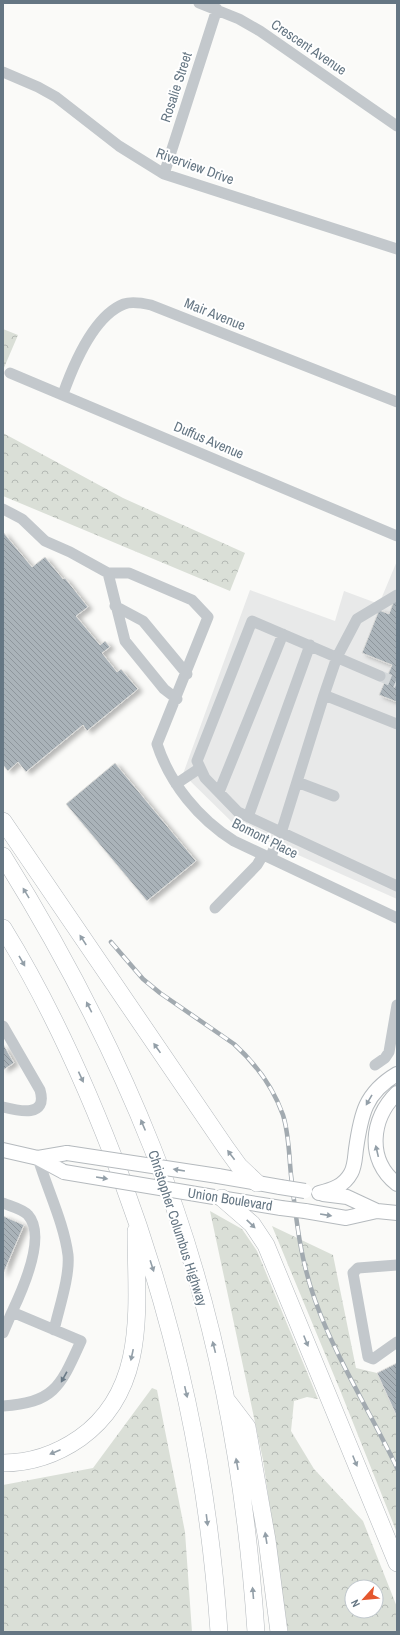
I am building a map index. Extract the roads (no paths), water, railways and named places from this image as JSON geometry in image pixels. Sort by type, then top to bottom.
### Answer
[{"type":"highway","points":[[3,820],[226,1148],[239,1166],[257,1183]]},
{"type":"highway","name":"Christopher Columbus Highway","points":[[3,856],[44,923],[83,996],[120,1072],[153,1149],[187,1247],[207,1321],[225,1398],[241,1486],[256,1632]]},
{"type":"highway","points":[[3,928],[57,1027],[84,1084],[108,1141],[135,1216],[169,1321],[188,1402],[206,1507],[219,1632]]},
{"type":"highway","points":[[218,1197],[252,1224],[266,1245],[397,1563]]},
{"type":"highway","points":[[3,1463],[44,1456],[72,1443],[97,1424],[118,1398],[125,1383],[134,1349],[136,1316],[135,1216]]},
{"type":"highway","points":[[225,1398],[247,1427],[267,1540],[279,1632]]},
{"type":"main road","points":[[318,1193],[338,1187],[352,1172],[363,1112],[369,1098],[379,1086],[397,1074]]},
{"type":"main road","points":[[397,1093],[385,1107],[379,1119],[375,1139],[379,1160],[389,1176],[397,1184]]},
{"type":"main road","name":"Union Boulevard","points":[[3,1150],[38,1158],[64,1172],[281,1208],[346,1218],[377,1211]]},
{"type":"main road","name":"Union Boulevard","points":[[38,1158],[67,1153],[218,1176],[347,1197],[377,1211],[397,1214]]},
{"type":"street","name":"Crescent Avenue","points":[[199,3],[217,9],[260,31],[397,126]]},
{"type":"street","name":"Rosalie Street","points":[[164,174],[217,9]]},
{"type":"street","name":"Riverview Drive","points":[[3,72],[38,87],[56,97],[119,146],[164,174],[397,249]]},
{"type":"street","name":"Mair Avenue","points":[[63,394],[77,358],[103,320],[123,304],[133,302],[151,305],[397,402]]},
{"type":"street","name":"Duffus Avenue","points":[[10,373],[63,394],[397,536]]},
{"type":"street","points":[[3,509],[22,519],[45,541],[70,552],[108,573],[129,573],[192,600],[208,616],[177,699],[164,690],[126,641],[115,606],[108,573]]},
{"type":"street","points":[[215,908],[266,857],[281,833],[337,657],[357,619],[397,594]]},
{"type":"street","points":[[115,606],[143,621],[187,674]]},
{"type":"street","points":[[380,676],[252,621],[197,762],[205,778],[238,812],[397,886]]},
{"type":"street","points":[[219,792],[283,634]]},
{"type":"street","points":[[248,817],[310,645]]},
{"type":"street","points":[[324,695],[397,724]]},
{"type":"street","name":"Bomont Place","points":[[177,699],[157,744],[176,784],[211,825],[234,841],[397,918]]},
{"type":"street","points":[[176,784],[200,768]]},
{"type":"street","points":[[297,782],[334,796]]},
{"type":"street","points":[[375,1065],[385,1058],[389,1052],[397,1005]]},
{"type":"street","points":[[3,1026],[40,1090],[42,1099],[38,1106],[30,1111],[25,1112],[3,1107]]},
{"type":"street","points":[[38,1158],[64,1235],[68,1256],[54,1330]]},
{"type":"street","points":[[3,1203],[27,1213],[32,1221],[34,1237],[32,1261],[26,1283],[3,1333]]},
{"type":"street","points":[[397,1265],[358,1268],[353,1273],[368,1357],[373,1359],[397,1342]]},
{"type":"street","points":[[3,1406],[29,1404],[47,1395],[56,1388],[63,1380],[81,1342],[12,1312]]},
{"type":"tunnel","points":[[380,676],[397,683]]},
{"type":"railway","points":[[111,942],[143,979],[160,993],[234,1044],[257,1068],[274,1095],[283,1115],[286,1130],[297,1222],[302,1254],[310,1285],[333,1343],[397,1468]]}]
